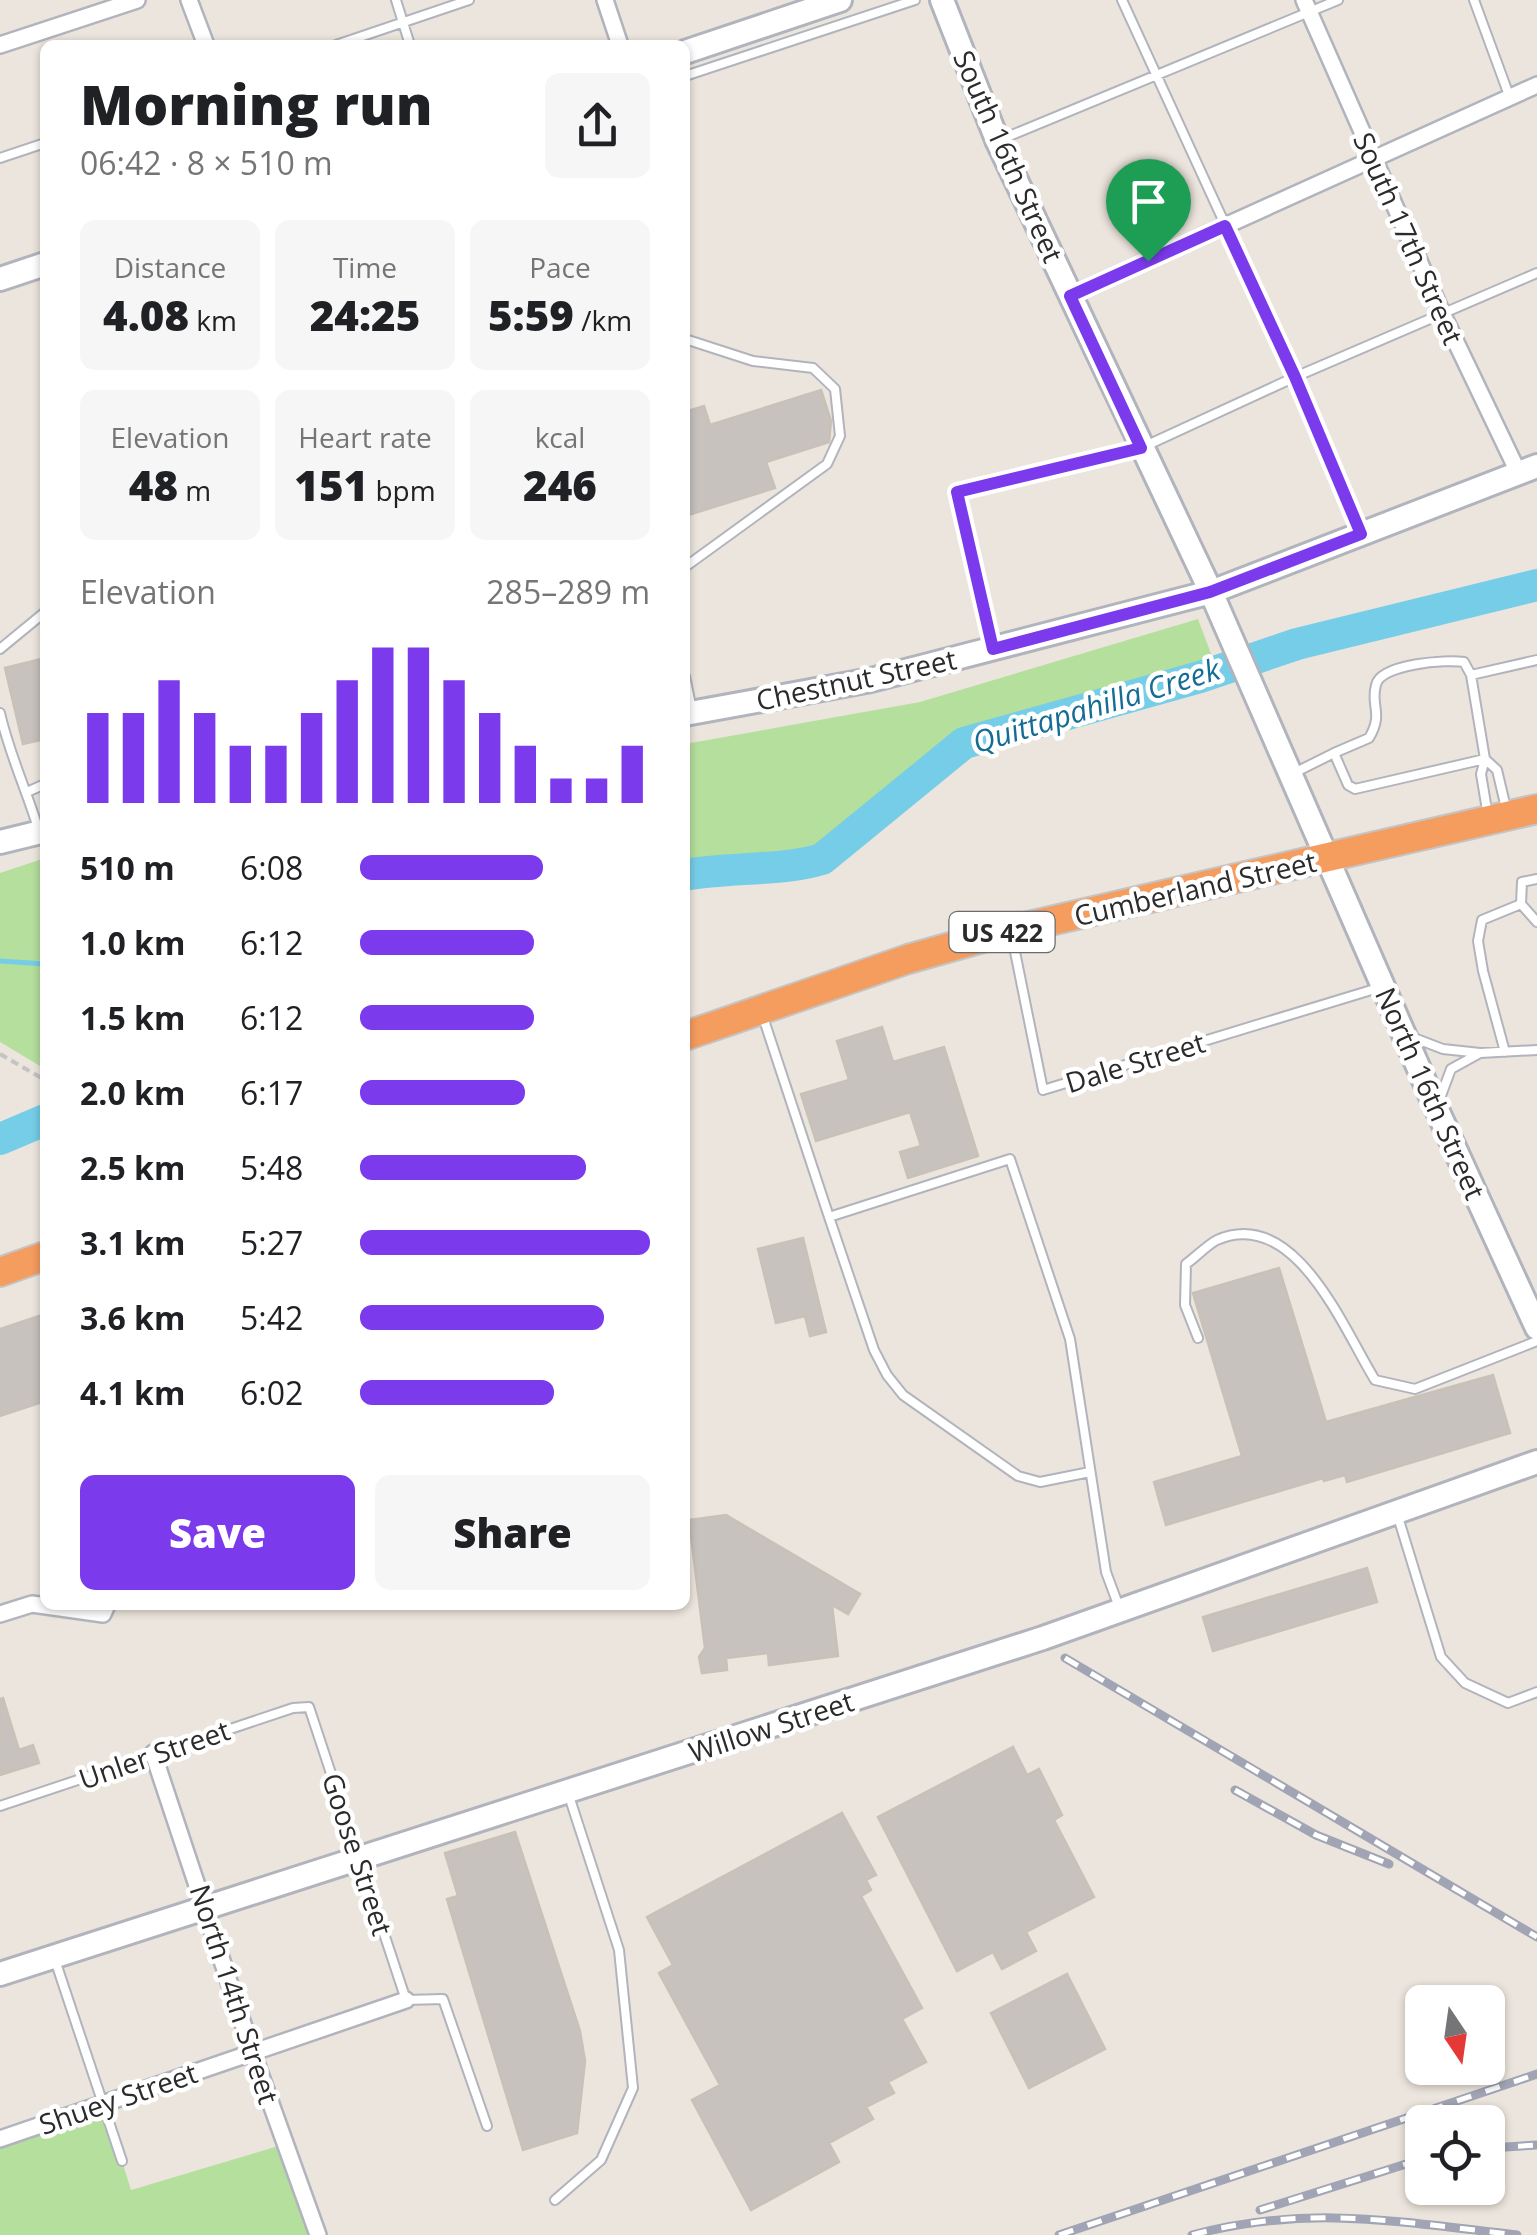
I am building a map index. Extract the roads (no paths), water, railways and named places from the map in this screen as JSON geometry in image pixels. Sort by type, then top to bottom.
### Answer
[{"type":"highway","name":"Cumberland Street","points":[[690,1034],[908,959],[1010,930],[1537,809]]},
{"type":"highway","points":[[0,1272],[40,1258]]},
{"type":"street","points":[[0,46],[137,0]]},
{"type":"street","points":[[189,0],[204,40]]},
{"type":"street","points":[[605,0],[618,40]]},
{"type":"street","points":[[690,50],[812,4],[840,0]]},
{"type":"street","name":"South 16th Street","points":[[942,0],[998,140],[1210,592],[1328,857]]},
{"type":"street","name":"South 17th Street","points":[[1307,7],[1442,313],[1528,470]]},
{"type":"street","points":[[1070,296],[1537,85]]},
{"type":"street","points":[[0,280],[40,266]]},
{"type":"street","name":"Chestnut Street","points":[[690,714],[871,680],[1210,592],[1528,470]]},
{"type":"street","points":[[0,842],[40,832]]},
{"type":"street","name":"North 16th Street","points":[[1328,857],[1382,987],[1537,1328]]},
{"type":"street","name":"Willow Street","points":[[0,1974],[1120,1610],[1537,1462]]},
{"type":"street","points":[[0,1614],[40,1605]]},
{"type":"street","name":"North 14th Street","points":[[153,1753],[318,2235]]},
{"type":"street","name":"Shuey Street","points":[[0,2139],[406,2000]]},
{"type":"lane","points":[[396,0],[408,40]]},
{"type":"lane","points":[[350,40],[469,0]]},
{"type":"lane","points":[[690,74],[915,0]]},
{"type":"lane","points":[[1122,0],[1295,377],[1361,534]]},
{"type":"lane","points":[[998,140],[1157,76],[1307,7],[1338,0]]},
{"type":"lane","points":[[1474,0],[1510,98]]},
{"type":"lane","points":[[0,158],[40,145]]},
{"type":"lane","points":[[993,649],[957,492],[1141,448],[1537,273]]},
{"type":"lane","points":[[690,341],[753,361],[813,368],[836,389],[840,436],[827,464],[690,563]]},
{"type":"lane","points":[[0,648],[40,616]]},
{"type":"lane","points":[[1290,774],[1368,738],[1379,712],[1375,686],[1392,670],[1448,659],[1464,662],[1471,676],[1485,759],[1481,774],[1498,817]]},
{"type":"lane","points":[[1471,676],[1537,660]]},
{"type":"lane","points":[[0,713],[10,755],[40,827]]},
{"type":"lane","points":[[1334,753],[1348,785],[1356,790],[1485,759]]},
{"type":"lane","points":[[1485,759],[1498,770],[1498,817]]},
{"type":"lane","points":[[27,792],[40,786]]},
{"type":"lane","points":[[1537,879],[1522,882],[1522,904],[1537,922]]},
{"type":"lane","points":[[1504,1052],[1478,941],[1482,920],[1522,904]]},
{"type":"lane","name":"Dale Street","points":[[1010,930],[1043,1090],[1382,987]]},
{"type":"lane","points":[[761,1010],[874,1350],[902,1395],[1018,1476],[1054,1481],[1090,1472]]},
{"type":"lane","points":[[1403,1034],[1443,1050],[1537,1050]]},
{"type":"lane","points":[[1437,1110],[1451,1069],[1480,1053]]},
{"type":"lane","points":[[830,1217],[1010,1159],[1070,1338],[1084,1408],[1106,1572],[1120,1610]]},
{"type":"lane","points":[[1198,1338],[1184,1305],[1186,1264],[1217,1240],[1261,1233],[1288,1247],[1319,1286],[1375,1380],[1416,1390],[1537,1341]]},
{"type":"lane","points":[[1397,1512],[1441,1658],[1465,1683],[1508,1703],[1537,1692]]},
{"type":"lane","name":"Unler Street","points":[[0,1806],[293,1708],[309,1708]]},
{"type":"lane","name":"Goose Street","points":[[309,1708],[406,2000]]},
{"type":"lane","points":[[555,2200],[601,2160],[632,2088],[618,1950],[600,1882],[568,1792]]},
{"type":"lane","points":[[54,1956],[122,2161]]},
{"type":"lane","points":[[406,2000],[444,1999],[487,2126]]},
{"type":"waterway","name":"Quittapahilla Creek","points":[[690,874],[822,859],[964,743],[1200,677],[1297,644],[1537,585]]},
{"type":"waterway","points":[[0,961],[40,964]]},
{"type":"waterway","name":"Quittapahilla Creek","points":[[0,1139],[40,1122]]},
{"type":"railway","points":[[1065,1658],[1537,1937]]},
{"type":"railway","points":[[1235,1790],[1316,1835],[1389,1864]]},
{"type":"railway","points":[[1059,2235],[1537,2074]]},
{"type":"railway","points":[[1505,2147],[1537,2145]]},
{"type":"railway","points":[[1260,2210],[1405,2164]]},
{"type":"railway","points":[[1192,2235],[1275,2220],[1315,2218],[1394,2221],[1517,2235]]}]
